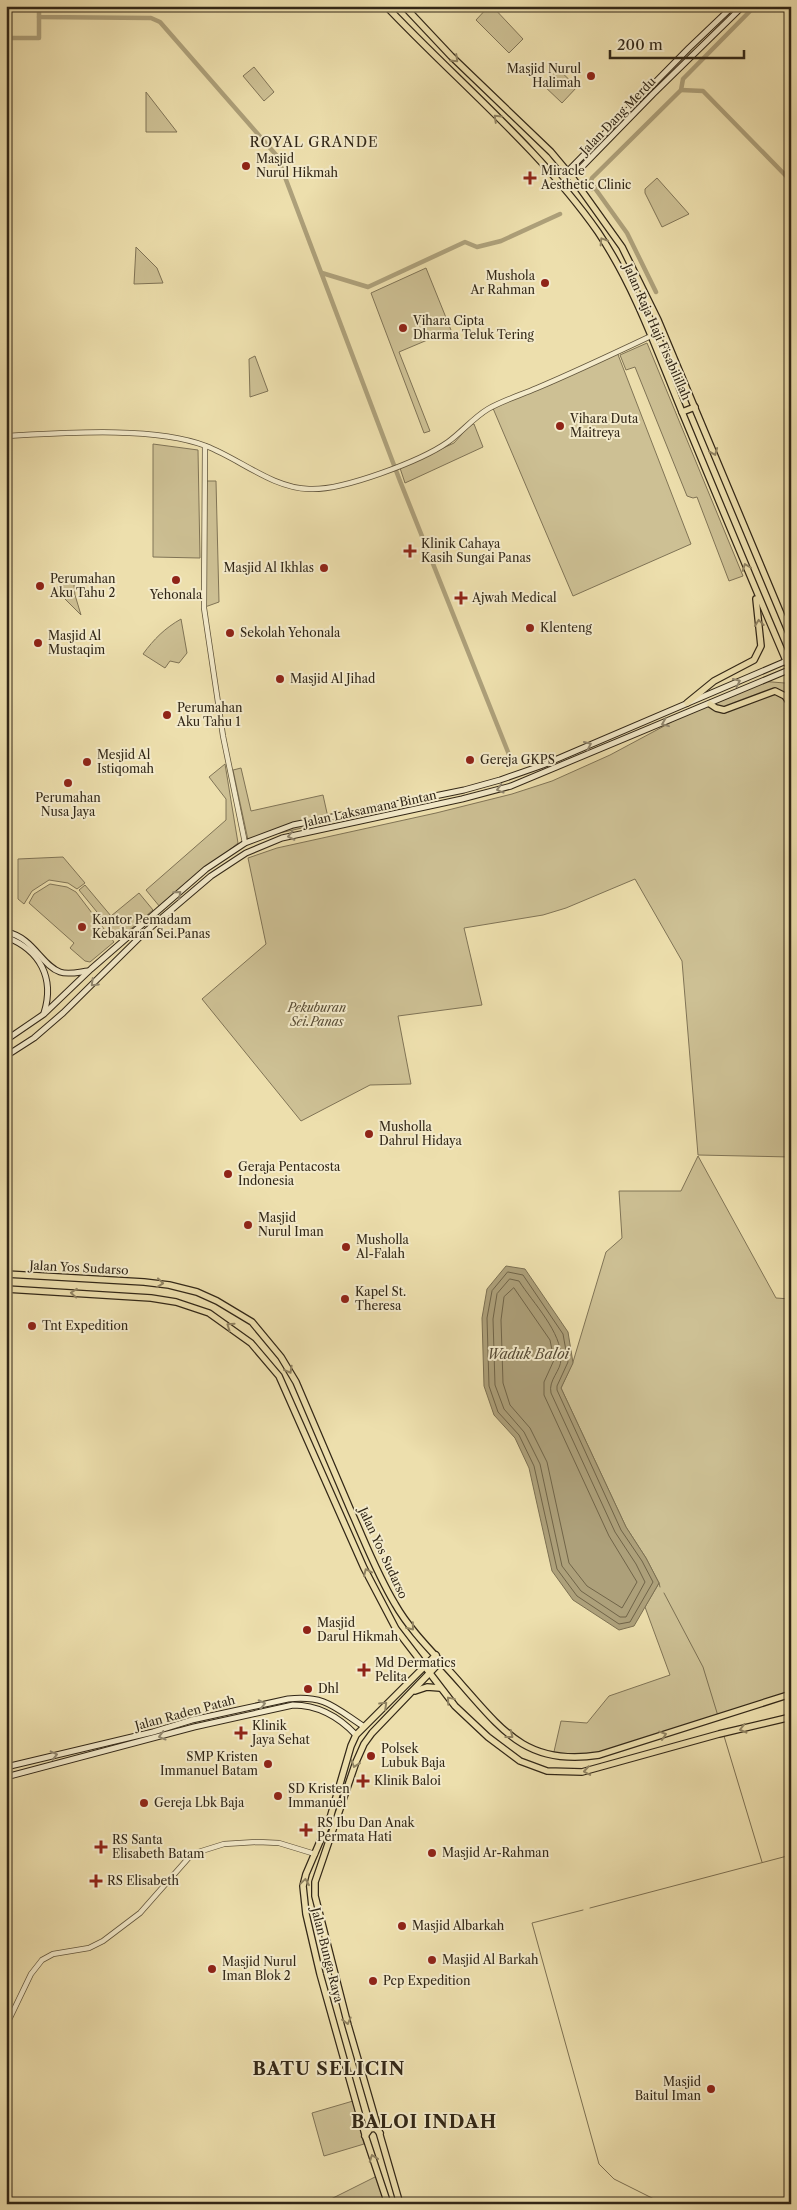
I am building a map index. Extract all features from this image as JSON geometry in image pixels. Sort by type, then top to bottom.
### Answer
[{"type":"main road","name":"Jalan Raja Haji Fisabilillah","points":[[386,6],[524,145],[582,211],[612,255],[651,336],[756,592],[788,660],[790,670]]},
{"type":"main road","name":"Jalan Raja Haji Fisabilillah","points":[[404,6],[451,56],[502,103],[568,171],[622,247],[650,302],[791,638]]},
{"type":"main road","name":"Jalan Dang Merdu","points":[[572,177],[588,157],[735,8],[743,6]]},
{"type":"main road","points":[[412,34],[421,24]]},
{"type":"main road","name":"Jalan Dang Merdu","points":[[568,171],[588,157]]},
{"type":"main road","points":[[682,412],[695,407]]},
{"type":"main road","points":[[687,703],[714,682],[754,660],[758,653],[761,636],[756,592]]},
{"type":"main road","name":"Jalan Laksamana Bintan","points":[[6,1040],[44,1014],[89,971],[206,869],[244,843],[294,826],[464,790],[543,765],[788,660]]},
{"type":"main road","name":"Jalan Laksamana Bintan","points":[[6,1056],[34,1038],[63,1013],[144,934],[211,876],[246,853],[282,838],[462,800],[511,786],[790,670]]},
{"type":"main road","points":[[710,704],[724,710],[775,692],[785,696],[791,705]]},
{"type":"main road","points":[[543,765],[546,773]]},
{"type":"main road","points":[[6,932],[20,936],[57,970],[65,973],[89,971]]},
{"type":"main road","points":[[6,937],[18,941],[44,969],[48,993],[44,1014]]},
{"type":"main road","name":"Jalan Yos Sudarso","points":[[6,1274],[169,1284],[197,1292],[218,1301],[252,1322],[277,1352],[296,1382],[374,1564],[393,1602],[411,1627],[503,1730],[529,1748],[553,1756],[583,1758],[599,1755],[791,1694]]},
{"type":"main road","name":"Jalan Yos Sudarso","points":[[6,1289],[151,1298],[199,1308],[225,1322],[260,1352],[279,1376],[384,1609],[396,1629],[440,1688],[461,1712],[509,1754],[528,1765],[558,1772],[590,1771],[692,1742],[791,1717]]},
{"type":"main road","points":[[302,1424],[312,1420]]},
{"type":"main road","name":"Jalan Bunga Raya","points":[[388,2204],[366,2138],[320,1974],[306,1914],[303,1883],[330,1818],[356,1735],[436,1655]]},
{"type":"main road","name":"Jalan Bunga Raya","points":[[400,2204],[348,2025],[315,1896],[315,1882],[359,1752],[372,1733],[441,1661]]},
{"type":"main road","points":[[411,1694],[423,1688],[440,1688]]},
{"type":"main road","name":"Jalan Raden Patah","points":[[6,1766],[153,1732],[192,1720],[271,1702],[304,1698],[327,1702],[363,1726]]},
{"type":"main road","name":"Jalan Raden Patah","points":[[6,1777],[194,1727],[276,1708],[302,1705],[317,1708],[333,1716],[356,1735]]},
{"type":"main road","points":[[192,1720],[194,1727]]},
{"type":"main road","points":[[360,2116],[364,2121],[368,2121],[372,2119],[373,2112]]},
{"type":"main road","points":[[366,2138],[367,2131],[370,2129],[375,2128],[380,2133]]},
{"type":"street","points":[[6,436],[70,433],[149,435],[205,446],[284,485],[299,488],[327,488],[390,470],[404,464],[448,442],[474,418],[491,407],[573,373],[651,336]]},
{"type":"street","points":[[205,446],[204,608],[223,736],[244,843]]},
{"type":"street","points":[[6,2026],[31,1974],[42,1960],[53,1954],[89,1948],[103,1941],[140,1913],[192,1854],[224,1844],[258,1842],[279,1843],[315,1854]]},
{"type":"green space","points":[[489,6],[492,6],[523,39],[509,53],[476,20]]},
{"type":"green space","points":[[254,67],[274,92],[264,101],[243,76]]},
{"type":"green space","points":[[557,68],[577,87],[562,103],[542,84]]},
{"type":"green space","points":[[146,92],[177,132],[146,132]]},
{"type":"green space","points":[[657,178],[689,214],[662,227],[645,193],[645,189]]},
{"type":"green space","points":[[136,247],[157,268],[163,283],[134,284]]},
{"type":"green space","points":[[426,268],[451,330],[399,352],[430,431],[424,433],[371,293]]},
{"type":"green space","points":[[647,343],[743,576],[729,581],[697,497],[687,496],[635,367],[626,370],[620,355]]},
{"type":"green space","points":[[617,352],[691,544],[573,596],[492,406]]},
{"type":"green space","points":[[255,356],[268,391],[250,397],[249,359]]},
{"type":"green space","points":[[474,424],[483,447],[405,483],[400,468],[454,443],[470,425]]},
{"type":"green space","points":[[153,444],[198,450],[200,558],[153,557]]},
{"type":"green space","points":[[205,481],[216,481],[219,602],[205,607]]},
{"type":"green space","points":[[73,574],[75,595],[81,615],[55,589]]},
{"type":"green space","points":[[181,619],[187,653],[179,663],[170,661],[165,668],[143,654],[160,634]]},
{"type":"green space","name":"Pekuburan Sei.Panas","points":[[759,681],[785,683],[791,691],[791,1157],[698,1155],[682,961],[635,879],[566,908],[543,915],[464,928],[482,1005],[398,1016],[411,1084],[370,1085],[301,1121],[202,999],[266,944],[248,858],[277,848],[512,794],[552,781],[610,755],[681,717]]},
{"type":"green space","points":[[225,764],[238,843],[160,907],[146,890],[226,820],[226,799],[209,777]]},
{"type":"green space","points":[[241,768],[251,811],[323,795],[329,822],[248,840],[233,770]]},
{"type":"green space","points":[[63,857],[85,883],[77,889],[68,883],[49,880],[32,891],[24,904],[18,899],[18,859]]},
{"type":"green space","points":[[50,884],[67,887],[76,892],[114,942],[90,962],[85,961],[70,948],[74,943],[29,903],[34,894]]},
{"type":"green space","points":[[85,885],[111,916],[139,893],[153,910],[119,939],[79,890]]},
{"type":"green space","points":[[698,1156],[776,1298],[791,1299],[791,1695],[598,1755],[553,1756],[561,1721],[587,1723],[609,1696],[670,1675],[645,1607],[659,1583],[626,1527],[561,1388],[573,1362],[606,1252],[622,1238],[619,1191],[681,1191]]},
{"type":"green space","points":[[353,2101],[364,2144],[324,2156],[312,2113]]},
{"type":"green space","points":[[379,2175],[388,2204],[321,2204]]},
{"type":"water","name":"Waduk Baloi","points":[[506,1266],[525,1269],[568,1332],[573,1363],[561,1388],[626,1527],[659,1583],[634,1626],[619,1630],[573,1600],[552,1571],[529,1468],[515,1438],[494,1415],[484,1386],[482,1318],[487,1289]]},
{"type":"waterway","points":[[39,6],[39,17],[151,18],[160,22],[277,156],[400,481],[510,757]]},
{"type":"waterway","points":[[594,187],[591,181],[592,178],[681,90],[683,79],[755,6]]},
{"type":"waterway","points":[[6,38],[39,38],[39,17]]},
{"type":"waterway","points":[[681,90],[703,91],[791,181]]},
{"type":"waterway","points":[[592,189],[594,187],[627,233],[656,292]]},
{"type":"waterway","points":[[322,273],[368,287],[465,242],[477,247],[501,241],[560,214]]},
{"type":"waterway","points":[[659,1583],[660,1587]]},
{"type":"waterway","points":[[664,1593],[703,1667],[718,1716]]},
{"type":"waterway","points":[[724,1736],[762,1862]]},
{"type":"waterway","points":[[590,1908],[791,1855]]},
{"type":"waterway","points":[[583,1910],[532,1923],[599,2164],[614,2179],[664,2204]]},
{"type":"place","name":"Masjid Nurul Halimah","points":[[591,76]]},
{"type":"place","name":"Masjid Nurul Hikmah","points":[[246,166]]},
{"type":"place","name":"Miracle Aesthetic Clinic","points":[[530,178]]},
{"type":"place","name":"Mushola Ar Rahman","points":[[545,283]]},
{"type":"place","name":"Vihara Cipta Dharma Teluk Tering","points":[[403,328]]},
{"type":"place","name":"Vihara Duta Maitreya","points":[[560,426]]},
{"type":"place","name":"Klinik Cahaya Kasih Sungai Panas","points":[[410,551]]},
{"type":"place","name":"Masjid Al Ikhlas","points":[[324,568]]},
{"type":"place","name":"Yehonala","points":[[176,580]]},
{"type":"place","name":"Perumahan Aku Tahu 2","points":[[40,586]]},
{"type":"place","name":"Ajwah Medical","points":[[461,598]]},
{"type":"place","name":"Klenteng","points":[[530,628]]},
{"type":"place","name":"Sekolah Yehonala","points":[[230,633]]},
{"type":"place","name":"Masjid Al Mustaqim","points":[[38,643]]},
{"type":"place","name":"Masjid Al Jihad","points":[[280,679]]},
{"type":"place","name":"Perumahan Aku Tahu 1","points":[[167,715]]},
{"type":"place","name":"Gereja GKPS","points":[[470,760]]},
{"type":"place","name":"Mesjid Al Istiqomah","points":[[87,762]]},
{"type":"place","name":"Perumahan Nusa Jaya","points":[[68,783]]},
{"type":"place","name":"Kantor Pemadam Kebakaran Sei.Panas","points":[[82,927]]},
{"type":"place","name":"Musholla Dahrul Hidaya","points":[[369,1134]]},
{"type":"place","name":"Geraja Pentacosta Indonesia","points":[[228,1174]]},
{"type":"place","name":"Masjid Nurul Iman","points":[[248,1225]]},
{"type":"place","name":"Musholla Al-Falah","points":[[346,1247]]},
{"type":"place","name":"Kapel St. Theresa","points":[[345,1299]]},
{"type":"place","name":"Tnt Expedition","points":[[32,1326]]},
{"type":"place","name":"Masjid Darul Hikmah","points":[[307,1630]]},
{"type":"place","name":"Md Dermatics Pelita","points":[[364,1670]]},
{"type":"place","name":"Dhl","points":[[308,1689]]},
{"type":"place","name":"Klinik Jaya Sehat","points":[[241,1733]]},
{"type":"place","name":"Polsek Lubuk Baja","points":[[371,1756]]},
{"type":"place","name":"SMP Kristen Immanuel Batam","points":[[268,1764]]},
{"type":"place","name":"Klinik Baloi","points":[[363,1781]]},
{"type":"place","name":"SD Kristen Immanuel","points":[[278,1796]]},
{"type":"place","name":"Gereja Lbk Baja","points":[[144,1803]]},
{"type":"place","name":"RS Ibu Dan Anak Permata Hati","points":[[306,1830]]},
{"type":"place","name":"RS Santa Elisabeth Batam","points":[[101,1847]]},
{"type":"place","name":"Masjid Ar-Rahman","points":[[432,1853]]},
{"type":"place","name":"RS Elisabeth","points":[[96,1881]]},
{"type":"place","name":"Masjid Albarkah","points":[[402,1926]]},
{"type":"place","name":"Masjid Al Barkah","points":[[432,1960]]},
{"type":"place","name":"Masjid Nurul Iman Blok 2","points":[[212,1969]]},
{"type":"place","name":"Pcp Expedition","points":[[373,1981]]},
{"type":"place","name":"Masjid Baitul Iman","points":[[711,2089]]},
{"type":"district","name":"ROYAL GRANDE","points":[[314,142]]},
{"type":"district","name":"BATU SELICIN","points":[[329,2069]]},
{"type":"district","name":"BALOI INDAH","points":[[424,2122]]}]
